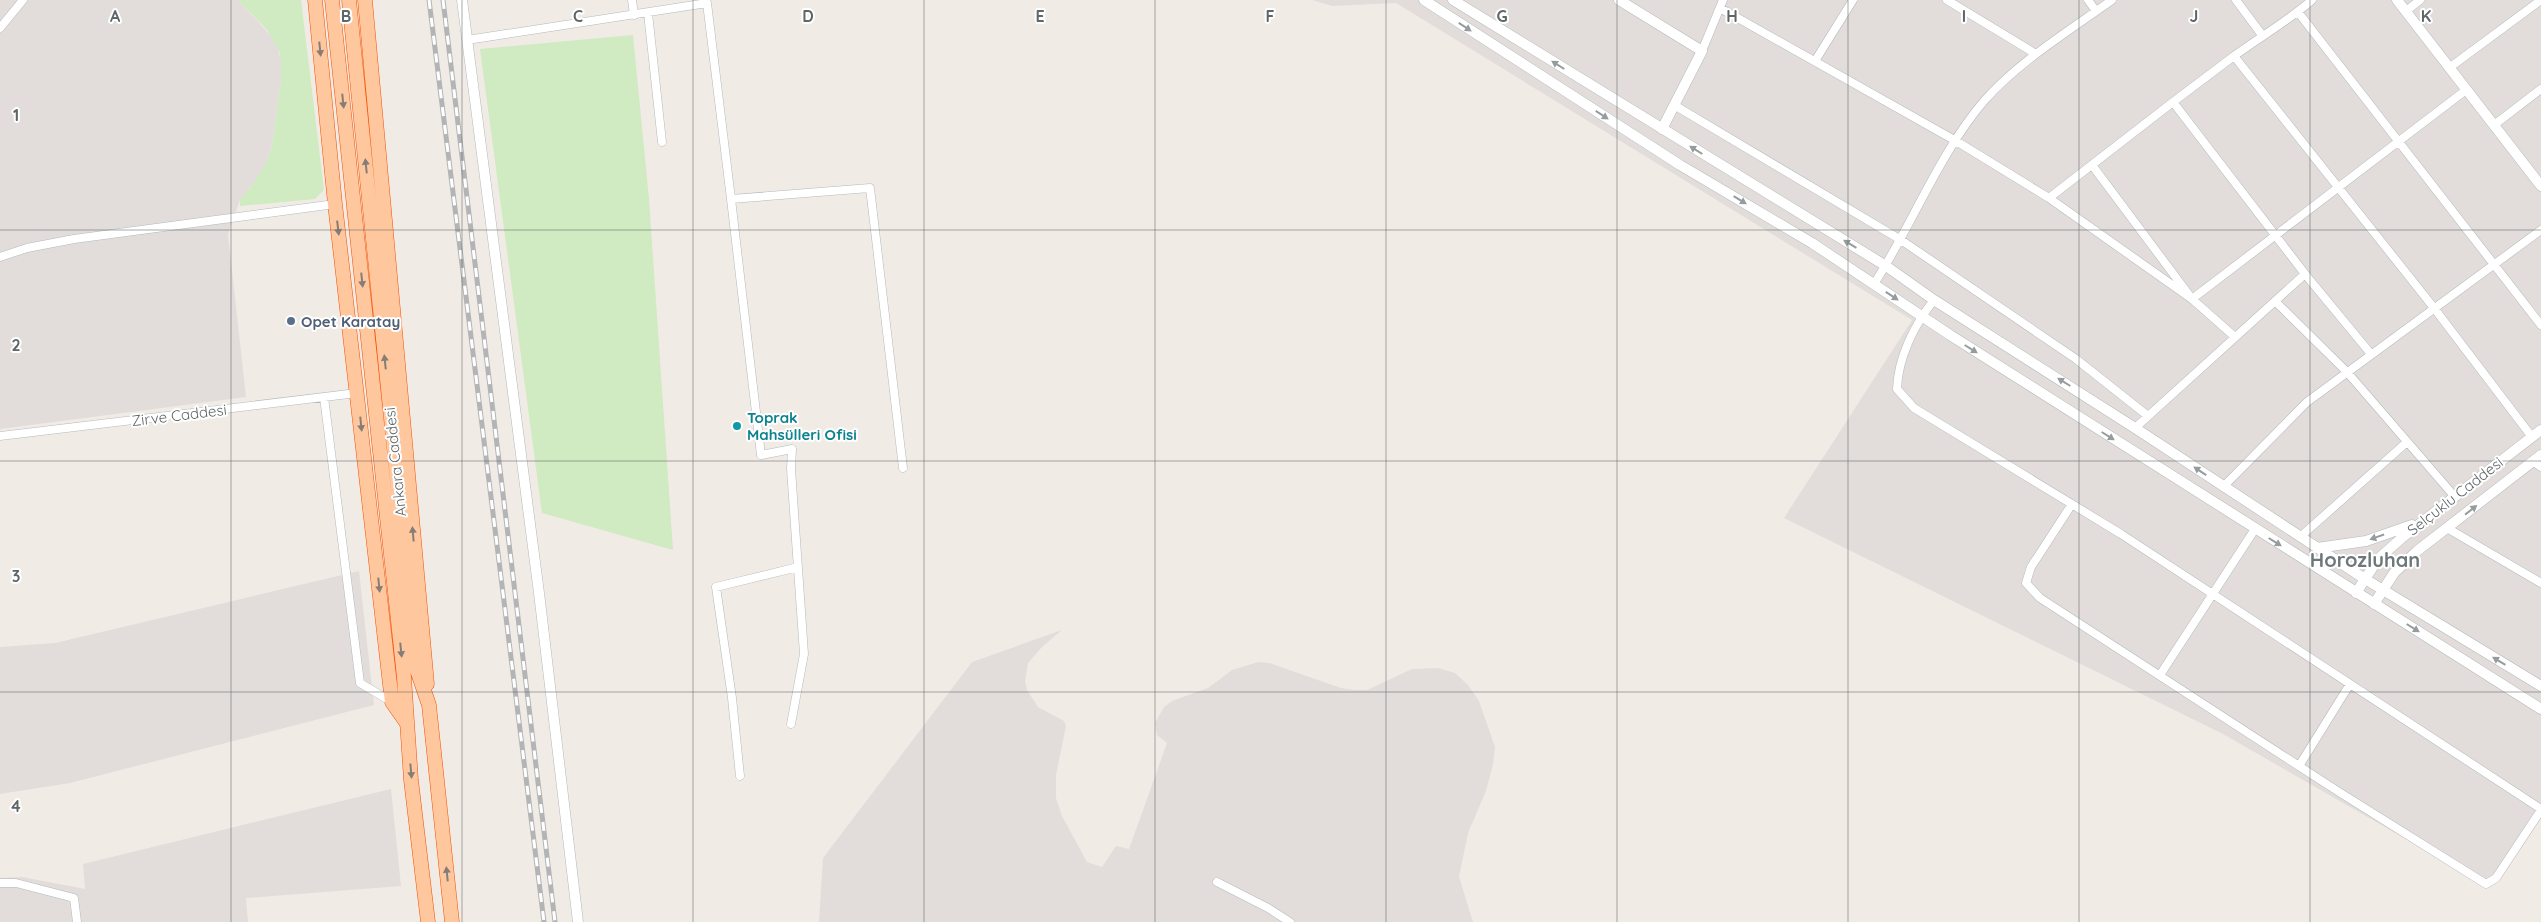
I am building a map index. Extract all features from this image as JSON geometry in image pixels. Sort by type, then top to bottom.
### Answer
[{"type":"highway","points":[[315,0],[335,204],[392,702],[406,723]]},
{"type":"highway","name":"Ankara Caddesi","points":[[332,0],[428,922]]},
{"type":"highway","name":"Ankara Caddesi","points":[[349,0],[416,667],[429,705],[452,922]]},
{"type":"highway","points":[[365,0],[429,705]]},
{"type":"street","points":[[0,28],[23,0]]},
{"type":"street","points":[[462,0],[539,593],[578,922]]},
{"type":"street","points":[[632,0],[634,15]]},
{"type":"street","points":[[1424,0],[1680,165],[1812,243],[1922,316],[2255,529],[2541,709]]},
{"type":"street","points":[[1454,0],[1886,266],[1934,300],[2135,428],[2316,548],[2541,686]]},
{"type":"street","points":[[1619,0],[1702,51]]},
{"type":"street","points":[[1815,61],[1853,0]]},
{"type":"street","points":[[1947,0],[2036,54]]},
{"type":"street","points":[[2088,0],[2096,11]]},
{"type":"street","points":[[1874,284],[1901,240],[1956,141],[1984,101],[2036,54],[2112,0]]},
{"type":"street","points":[[2236,0],[2262,35]]},
{"type":"street","points":[[2049,198],[2234,56],[2298,12],[2312,0]]},
{"type":"street","points":[[2397,0],[2541,185]]},
{"type":"street","points":[[2406,11],[2420,0]]},
{"type":"street","points":[[2449,68],[2541,0]]},
{"type":"street","points":[[467,40],[707,3],[761,455],[792,449],[791,469],[804,654],[791,724]]},
{"type":"street","points":[[1662,129],[1702,51],[1722,4],[1815,61],[1956,141],[2049,198],[2192,299],[2235,337]]},
{"type":"street","points":[[2298,12],[2493,266],[2541,325]]},
{"type":"street","points":[[648,13],[662,142]]},
{"type":"street","points":[[2234,56],[2337,189],[2434,308],[2532,437]]},
{"type":"street","points":[[2192,299],[2466,90]]},
{"type":"street","points":[[2494,125],[2541,90]]},
{"type":"street","points":[[2173,102],[2305,274],[2371,354]]},
{"type":"street","points":[[1674,105],[1901,240],[2076,359],[2148,416]]},
{"type":"street","points":[[2092,165],[2192,299]]},
{"type":"street","points":[[731,200],[870,188],[903,468]]},
{"type":"street","points":[[0,257],[27,248],[74,239],[335,204]]},
{"type":"street","points":[[2223,487],[2307,402],[2541,230]]},
{"type":"street","points":[[2135,428],[2305,274]]},
{"type":"street","points":[[1934,300],[1922,316],[1898,369],[1897,389],[1914,408],[2072,504],[2213,594],[2541,810],[2496,878],[2486,884],[2299,766],[2040,598],[2026,583],[2031,567],[2072,504]]},
{"type":"street","points":[[2276,301],[2347,372],[2454,496]]},
{"type":"street","name":"Zirve Caddesi","points":[[0,436],[357,393]]},
{"type":"street","points":[[324,397],[360,683],[392,702]]},
{"type":"street","name":"Selçuklu Caddesi","points":[[2356,593],[2378,559],[2454,496],[2541,430]]},
{"type":"street","points":[[2300,537],[2407,442]]},
{"type":"street","name":"Selçuklu Caddesi","points":[[2374,604],[2394,573],[2447,528],[2537,464],[2541,454]]},
{"type":"street","points":[[2316,548],[2366,541],[2423,521]]},
{"type":"street","points":[[2447,528],[2541,583]]},
{"type":"street","points":[[2160,675],[2255,529]]},
{"type":"street","points":[[740,776],[732,698],[716,587],[798,567]]},
{"type":"street","points":[[2299,766],[2350,684]]},
{"type":"street","points":[[1217,882],[1268,908],[1290,922]]},
{"type":"street","points":[[0,883],[16,883],[74,898],[77,922]]},
{"type":"shaded area","points":[[0,0],[238,0],[276,41],[282,64],[272,147],[264,170],[240,200],[228,234],[246,397],[0,429]]},
{"type":"shaded area","points":[[1312,0],[2541,0],[2541,809],[2488,886],[2223,734],[1784,518],[1912,320],[1396,3],[1332,6]]},
{"type":"shaded area","points":[[359,571],[374,705],[70,783],[0,794],[0,647],[55,643]]},
{"type":"shaded area","points":[[1062,630],[1042,647],[1028,663],[1025,681],[1027,690],[1038,707],[1064,721],[1066,726],[1056,775],[1056,798],[1062,816],[1087,862],[1102,867],[1116,846],[1129,849],[1167,743],[1157,735],[1155,723],[1164,707],[1172,701],[1208,688],[1232,670],[1258,662],[1269,663],[1341,688],[1355,690],[1367,690],[1412,669],[1438,668],[1455,673],[1468,685],[1479,701],[1495,747],[1486,791],[1468,833],[1459,877],[1473,922],[819,922],[823,858],[972,662]]},
{"type":"shaded area","points":[[391,789],[401,886],[246,898],[248,922],[0,922],[0,878],[22,877],[85,889],[83,864]]},
{"type":"green space","points":[[238,0],[301,0],[324,190],[315,199],[240,206],[240,200],[263,169],[272,147],[281,77],[280,53],[268,31]]},
{"type":"green space","points":[[633,35],[649,199],[673,550],[542,513],[480,49]]},
{"type":"railway","points":[[429,0],[544,922]]},
{"type":"railway","points":[[443,0],[555,922]]},
{"type":"place","name":"Opet Karatay","points":[[291,321]]},
{"type":"place","name":"Toprak Mahsülleri Ofisi","points":[[737,426]]},
{"type":"district","name":"Horozluhan","points":[[2365,559]]}]
